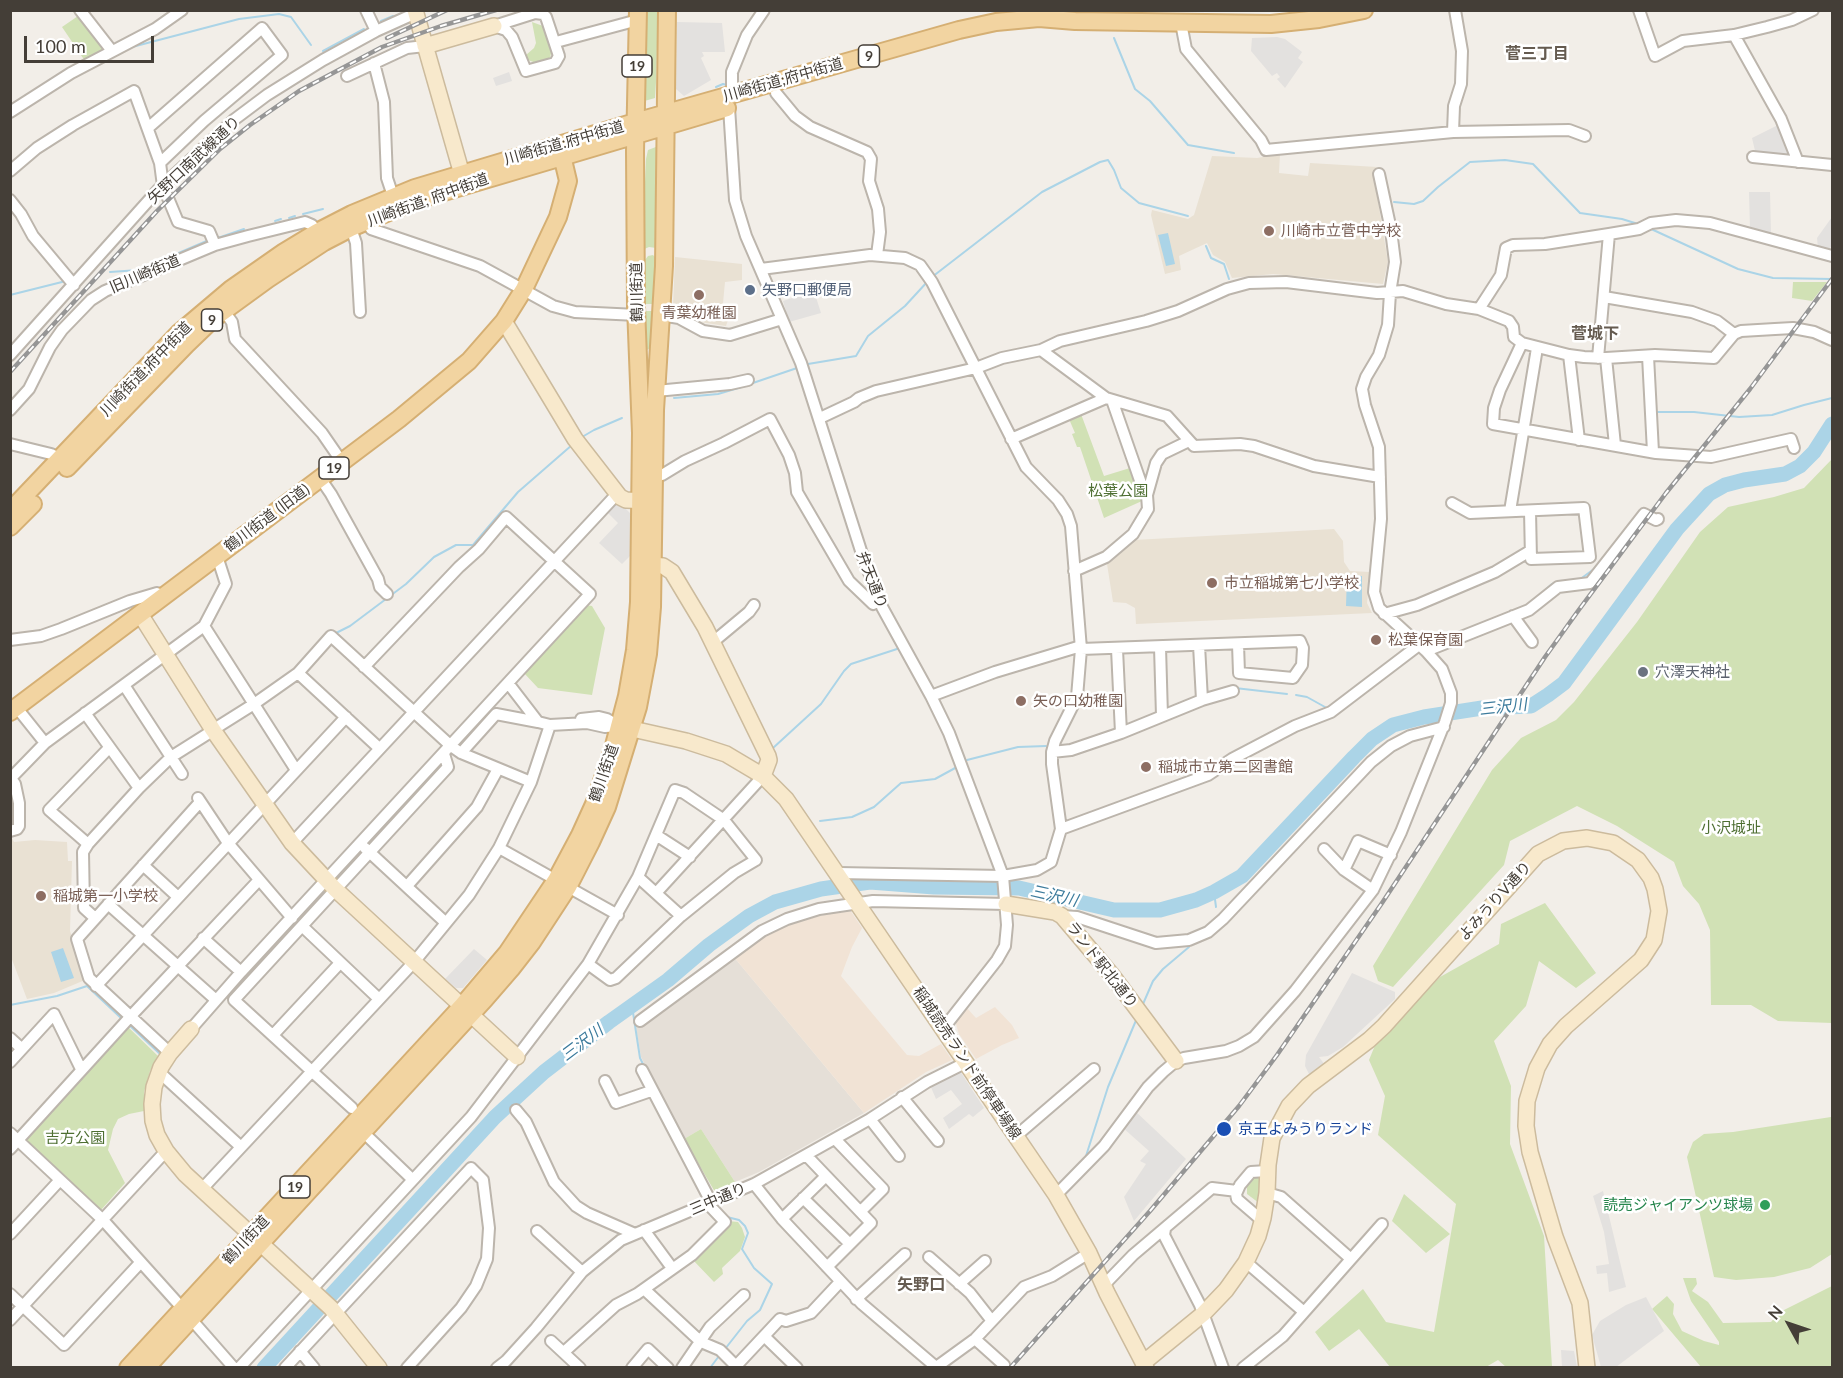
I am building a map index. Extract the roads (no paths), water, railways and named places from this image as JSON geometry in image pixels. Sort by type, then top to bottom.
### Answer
[{"type":"main road","name":"鶴川街道","points":[[626,728],[647,501],[654,477],[656,391],[664,266],[667,10]]},
{"type":"main road","name":"川崎街道;府中街道","points":[[666,119],[731,92],[996,21],[1022,18],[1076,21],[1097,16],[1181,23],[1211,17],[1293,22],[1364,10]]},
{"type":"main road","name":"鶴川街道","points":[[128,1368],[187,1314],[466,1010],[525,951],[562,883],[576,844],[626,728],[648,654],[652,607],[652,565],[642,432],[637,309],[635,128],[638,15]]},
{"type":"main road","name":"9","points":[[731,92],[776,93],[977,34],[1076,21]]},
{"type":"main road","name":"川崎街道:府中街道","points":[[635,128],[666,119]]},
{"type":"main road","name":"川崎街道; 府中街道","points":[[10,527],[65,462],[187,344],[224,311],[321,237],[351,228],[463,179],[635,128]]},
{"type":"main road","name":"鶴川街道 (旧道)","points":[[14,710],[457,373],[504,321],[524,290],[558,217],[568,181],[561,150]]},
{"type":"main road","name":"川崎街道;府中街道","points":[[10,511],[65,462],[180,333],[206,309],[259,268],[321,237],[393,196],[463,179]]},
{"type":"main road","points":[[637,309],[642,256],[647,252],[655,252],[664,266]]},
{"type":"main road","points":[[638,345],[643,353],[652,352],[661,315]]},
{"type":"main road","name":"鶴川街道","points":[[256,1239],[363,1132],[466,1010]]},
{"type":"main road","name":"鶴川街道","points":[[146,1368],[187,1314]]},
{"type":"street","points":[[80,10],[112,51]]},
{"type":"street","points":[[10,112],[71,73],[155,29],[182,10]]},
{"type":"street","points":[[366,10],[376,31]]},
{"type":"street","name":"弁天通り","points":[[764,10],[747,35],[732,72],[735,200],[746,236],[801,363],[879,601],[932,696],[962,765],[1003,876],[1008,936],[1005,946],[997,960],[944,1029]]},
{"type":"street","points":[[1454,132],[1454,106],[1461,84],[1462,51],[1455,10]]},
{"type":"street","points":[[1639,10],[1655,56],[1683,41],[1734,35],[1792,20],[1813,10]]},
{"type":"street","points":[[415,12],[463,179]]},
{"type":"street","name":"矢野口南武線通り","points":[[10,355],[69,281],[207,144],[267,95],[323,60],[415,12]]},
{"type":"street","points":[[347,76],[407,48],[425,46],[535,14],[543,14],[549,21],[560,56],[557,62],[526,71],[512,37],[506,30],[494,26]]},
{"type":"street","points":[[555,42],[638,15]]},
{"type":"street","points":[[512,37],[512,29],[520,18]]},
{"type":"street","points":[[1181,23],[1186,49],[1266,150],[1454,132],[1569,129],[1585,136]]},
{"type":"street","points":[[148,128],[262,28],[282,55],[204,121],[160,163]]},
{"type":"street","points":[[1734,35],[1781,119],[1798,162]]},
{"type":"street","points":[[374,63],[384,102],[387,178],[393,196]]},
{"type":"street","points":[[10,171],[46,142],[134,91],[160,163],[163,186],[178,222],[209,231],[213,240]]},
{"type":"street","points":[[776,93],[795,116],[810,127],[867,152],[871,159],[869,182],[878,208],[877,255]]},
{"type":"street","points":[[1753,157],[1833,165]]},
{"type":"street","points":[[1056,1195],[1114,1135],[1156,1078],[1176,1061],[1226,1051],[1254,1037],[1330,948],[1373,890],[1391,855],[1444,725],[1450,703],[1450,693],[1442,669],[1423,648],[1384,614],[1375,600],[1374,592],[1381,519],[1379,447],[1362,389],[1379,355],[1389,325],[1390,293],[1395,262],[1379,174]]},
{"type":"street","points":[[10,200],[33,236],[69,281]]},
{"type":"street","points":[[1479,309],[1501,274],[1506,248],[1513,245],[1545,244],[1609,234],[1676,220],[1704,222],[1765,236],[1833,256]]},
{"type":"street","points":[[368,221],[371,229],[473,263],[553,306],[574,312],[637,309]]},
{"type":"street","name":"旧川崎街道","points":[[10,410],[29,389],[50,347],[62,330],[91,300],[117,285],[213,240],[305,222],[312,225],[321,237]]},
{"type":"street","points":[[351,228],[356,243],[360,312]]},
{"type":"street","points":[[1609,234],[1602,358],[1615,445]]},
{"type":"street","points":[[761,269],[877,255],[905,258],[920,265],[930,279],[994,400],[1026,467],[1058,500],[1071,526],[1081,647],[1077,697],[1055,741],[1052,752],[1061,829],[1051,862],[1045,867],[1003,876],[840,875]]},
{"type":"street","points":[[820,418],[876,391],[976,368],[1002,358],[1041,350],[1060,341],[1146,321],[1178,311],[1227,289],[1249,283],[1286,282],[1377,293],[1403,291],[1446,304],[1479,309],[1509,321],[1513,327],[1514,337],[1522,343],[1569,355],[1602,358],[1686,355],[1714,358],[1734,334],[1793,328],[1814,332],[1833,340]]},
{"type":"street","points":[[1604,297],[1692,312],[1717,321],[1734,334]]},
{"type":"street","points":[[224,311],[232,322],[235,339],[322,433],[342,462]]},
{"type":"street","points":[[661,315],[679,318],[703,331],[730,335],[782,319]]},
{"type":"street","points":[[504,321],[575,439],[617,494],[626,500],[647,501]]},
{"type":"street","points":[[1522,343],[1500,390],[1494,408],[1493,424],[1653,452],[1711,457],[1791,439],[1794,448]]},
{"type":"street","points":[[1510,511],[1537,348]]},
{"type":"street","points":[[1041,350],[1109,399],[1167,416],[1194,446],[1240,444],[1254,446],[1314,466],[1380,477]]},
{"type":"street","points":[[1569,355],[1579,440]]},
{"type":"street","points":[[1648,356],[1653,452]]},
{"type":"street","points":[[656,391],[730,384],[748,380]]},
{"type":"street","points":[[1011,439],[1109,399]]},
{"type":"street","points":[[1109,399],[1147,495]]},
{"type":"street","points":[[654,477],[770,419],[789,455],[795,473],[797,492],[849,581],[873,604],[879,601]]},
{"type":"street","points":[[1074,571],[1106,557],[1133,534],[1148,509],[1147,495],[1156,463],[1162,454],[1189,441]]},
{"type":"street","points":[[10,444],[45,452],[65,462]]},
{"type":"street","points":[[320,478],[378,579],[380,587],[387,594]]},
{"type":"street","points":[[292,843],[617,494]]},
{"type":"street","points":[[1452,503],[1470,513],[1584,508],[1590,557],[1530,559],[1530,511]]},
{"type":"street","points":[[1061,829],[1208,775],[1243,753],[1295,726],[1330,712],[1423,648],[1528,610],[1558,587],[1590,583],[1644,514],[1658,519]]},
{"type":"street","points":[[352,1108],[234,999],[312,915],[361,844],[590,594],[506,517],[479,549],[364,667]]},
{"type":"street","points":[[1384,614],[1417,605],[1506,567],[1530,551]]},
{"type":"street","points":[[10,831],[19,826],[19,803],[11,777],[45,743],[204,626],[226,584],[217,556]]},
{"type":"street","points":[[652,565],[663,566],[672,572],[713,642],[769,760],[763,776],[657,892]]},
{"type":"street","points":[[10,640],[41,636],[61,630],[130,601],[157,593],[164,596]]},
{"type":"street","points":[[713,642],[754,605]]},
{"type":"street","points":[[140,614],[264,805],[292,843],[331,885],[517,1057]]},
{"type":"street","points":[[1513,616],[1532,642]]},
{"type":"street","points":[[204,626],[296,770]]},
{"type":"street","points":[[219,726],[298,672],[331,636],[414,712],[447,750],[461,753],[531,782]]},
{"type":"street","points":[[932,696],[995,672],[1081,647],[1118,649],[1300,641],[1303,648],[1302,665],[1293,678],[1239,673],[1238,644]]},
{"type":"street","points":[[1199,645],[1202,700]]},
{"type":"street","points":[[1160,647],[1162,716]]},
{"type":"street","points":[[1118,649],[1121,733]]},
{"type":"street","points":[[298,672],[379,748]]},
{"type":"street","points":[[508,683],[538,722]]},
{"type":"street","points":[[124,685],[182,774]]},
{"type":"street","points":[[1052,752],[1071,750],[1121,733],[1202,700],[1233,691]]},
{"type":"street","points":[[14,710],[45,743]]},
{"type":"street","points":[[85,713],[139,788]]},
{"type":"street","points":[[461,753],[496,714],[550,725],[566,724],[587,717],[599,717],[626,728]]},
{"type":"street","points":[[96,986],[346,717]]},
{"type":"street","points":[[202,1190],[414,962],[469,895],[499,848],[531,782],[550,725]]},
{"type":"street","points":[[1062,915],[1077,917],[1156,943],[1189,940],[1208,932],[1223,920],[1371,762],[1391,746],[1410,736],[1444,725]]},
{"type":"street","name":"稲城読売ランド前停車場線","points":[[626,728],[686,741],[734,758],[763,776],[793,807],[1056,1195],[1089,1253],[1145,1365]]},
{"type":"street","points":[[95,918],[84,908],[83,852],[139,788],[171,757],[209,733]]},
{"type":"street","points":[[88,844],[49,810],[109,748]]},
{"type":"street","points":[[379,1368],[333,1311],[184,1174],[157,1135],[153,1120],[154,1087],[159,1072],[170,1053],[241,972],[303,906],[370,852],[448,767],[447,750]]},
{"type":"street","points":[[408,886],[477,807],[498,769]]},
{"type":"street","points":[[239,1368],[471,1117],[588,964],[638,877],[675,790],[684,793],[724,820],[756,860],[734,873],[681,916],[616,978],[610,980],[588,964]]},
{"type":"street","points":[[170,1053],[89,978],[77,939],[199,800],[228,843],[292,918]]},
{"type":"street","points":[[656,835],[690,857]]},
{"type":"street","name":"よみうりV通り","points":[[1145,1365],[1203,1314],[1226,1290],[1246,1262],[1258,1236],[1263,1218],[1272,1138],[1288,1106],[1308,1086],[1370,1040],[1384,1026],[1538,854],[1557,843],[1576,838],[1601,839],[1620,847],[1645,868],[1655,889],[1659,911],[1654,940],[1646,954],[1636,966],[1566,1026],[1550,1044],[1532,1080],[1527,1109],[1526,1126],[1530,1152],[1556,1237],[1580,1303],[1587,1368]]},
{"type":"street","points":[[1344,870],[1358,841],[1391,855]]},
{"type":"street","points":[[361,844],[446,923]]},
{"type":"street","points":[[499,848],[618,915]]},
{"type":"street","points":[[1324,849],[1344,870],[1373,890]]},
{"type":"street","points":[[143,865],[178,897]]},
{"type":"street","points":[[638,877],[681,916]]},
{"type":"street","points":[[234,1368],[103,1220],[13,1141],[259,880]]},
{"type":"street","points":[[640,1021],[762,931],[787,919],[857,900],[1006,904]]},
{"type":"street","points":[[108,904],[216,1000]]},
{"type":"street","name":"ランド駅北通り","points":[[1006,904],[1062,915],[1111,974],[1176,1061]]},
{"type":"street","points":[[303,906],[312,915]]},
{"type":"street","points":[[302,926],[379,999]]},
{"type":"street","points":[[203,938],[241,972]]},
{"type":"street","points":[[273,1035],[340,963]]},
{"type":"street","points":[[233,981],[243,989]]},
{"type":"street","points":[[10,1062],[54,1014],[81,1070]]},
{"type":"street","points":[[10,1038],[22,1049]]},
{"type":"street","name":"三中通り","points":[[497,1368],[536,1328],[582,1272],[621,1240],[754,1184],[870,1119],[902,1097],[965,1063]]},
{"type":"street","points":[[1016,1136],[1094,1069]]},
{"type":"street","points":[[564,1352],[616,1305],[644,1289],[692,1255],[725,1222],[651,1091],[642,1070]]},
{"type":"street","points":[[159,1072],[241,1147]]},
{"type":"street","points":[[606,1081],[616,1103],[651,1091]]},
{"type":"street","points":[[902,1097],[938,1142]]},
{"type":"street","points":[[516,1110],[526,1122],[549,1176],[576,1206],[586,1213],[640,1232],[672,1268]]},
{"type":"street","points":[[870,1119],[899,1156]]},
{"type":"street","points":[[363,1132],[412,1179]]},
{"type":"street","points":[[835,1139],[883,1189],[861,1211]]},
{"type":"street","points":[[10,1320],[166,1151]]},
{"type":"street","points":[[806,1155],[872,1223],[827,1267]]},
{"type":"street","points":[[285,1368],[333,1311],[471,1168],[483,1180],[489,1228],[486,1259],[476,1286],[461,1308],[407,1368]]},
{"type":"street","points":[[1263,1218],[1258,1217],[1237,1199],[1237,1191],[1251,1172],[1268,1171]]},
{"type":"street","points":[[782,1219],[826,1176]]},
{"type":"street","points":[[10,1234],[60,1180]]},
{"type":"street","points":[[754,1184],[782,1219],[856,1299],[935,1367],[975,1339],[1024,1287],[1052,1276],[1089,1253]]},
{"type":"street","points":[[1104,1285],[1133,1256],[1212,1188],[1237,1191]]},
{"type":"street","points":[[1267,1193],[1281,1197],[1351,1259]]},
{"type":"street","points":[[803,1198],[850,1244]]},
{"type":"street","points":[[1243,1368],[1275,1343],[1382,1224]]},
{"type":"street","points":[[1166,1229],[1164,1235],[1203,1314],[1223,1368]]},
{"type":"street","points":[[537,1232],[582,1272]]},
{"type":"street","points":[[856,1299],[905,1254]]},
{"type":"street","points":[[929,1257],[970,1293],[992,1321]]},
{"type":"street","points":[[959,1284],[985,1261]]},
{"type":"street","points":[[1246,1262],[1304,1312]]},
{"type":"street","points":[[10,1294],[64,1345],[140,1263]]},
{"type":"street","points":[[644,1289],[701,1342],[720,1350],[737,1367],[780,1319],[786,1321],[811,1313],[840,1282]]},
{"type":"street","points":[[682,1368],[710,1327],[744,1295]]},
{"type":"street","points":[[764,1336],[797,1368]]},
{"type":"street","points":[[975,1339],[1004,1365],[1002,1368]]},
{"type":"street","points":[[551,1341],[580,1368]]},
{"type":"street","points":[[632,1368],[648,1349],[668,1368]]},
{"type":"street","points":[[300,1352],[314,1368]]},
{"type":"water","points":[[1168,233],[1175,264],[1166,266],[1158,235]]},
{"type":"water","points":[[1347,575],[1362,576],[1362,607],[1346,606]]},
{"type":"water","points":[[63,948],[74,978],[61,982],[51,952]]},
{"type":"waterway","points":[[132,47],[239,19],[279,14],[291,17],[311,45]]},
{"type":"waterway","points":[[381,21],[393,16]]},
{"type":"waterway","points":[[323,51],[364,29]]},
{"type":"waterway","points":[[1114,38],[1135,89],[1150,101],[1188,145],[1234,153]]},
{"type":"waterway","points":[[736,84],[757,79]]},
{"type":"waterway","points":[[716,87],[727,85]]},
{"type":"waterway","points":[[932,277],[1042,192],[1108,160],[1121,188],[1139,203],[1188,216]]},
{"type":"waterway","points":[[1394,202],[1414,204],[1423,201],[1470,162],[1505,160],[1533,164],[1580,213],[1622,219],[1638,224]]},
{"type":"waterway","points":[[303,214],[323,209]]},
{"type":"waterway","points":[[289,218],[295,216]]},
{"type":"waterway","points":[[275,221],[281,219]]},
{"type":"waterway","points":[[1649,228],[1738,269],[1773,278],[1832,279]]},
{"type":"waterway","points":[[215,239],[244,229]]},
{"type":"waterway","points":[[110,272],[139,270],[209,240]]},
{"type":"waterway","points":[[1206,246],[1211,258],[1224,264],[1229,279]]},
{"type":"waterway","points":[[10,295],[66,281]]},
{"type":"waterway","points":[[808,364],[856,356],[868,336],[905,306],[928,281]]},
{"type":"waterway","points":[[750,384],[797,368]]},
{"type":"waterway","points":[[674,398],[718,394],[745,386]]},
{"type":"waterway","points":[[1654,412],[1694,412],[1739,417],[1772,415],[1832,398]]},
{"type":"waterway","points":[[582,437],[622,418]]},
{"type":"waterway","name":"三沢川","points":[[264,1368],[495,1117],[544,1072],[668,980],[709,945],[749,916],[775,902],[821,889],[870,882],[934,887],[1019,888],[1114,910],[1160,910],[1196,900],[1214,892],[1242,876],[1354,757],[1372,739],[1393,725],[1424,717],[1482,708],[1531,706],[1564,683],[1677,529],[1709,494],[1725,485],[1785,474],[1800,466],[1814,452],[1832,424]]},
{"type":"waterway","points":[[336,633],[350,626],[406,584],[434,557],[456,545],[473,545],[518,492],[572,445]]},
{"type":"waterway","points":[[1579,580],[1594,569],[1609,550]]},
{"type":"waterway","points":[[1535,599],[1552,584],[1562,581]]},
{"type":"waterway","points":[[773,748],[821,704],[851,664],[897,649]]},
{"type":"waterway","points":[[1235,688],[1287,694]]},
{"type":"waterway","points":[[1296,695],[1307,697],[1325,707]]},
{"type":"waterway","points":[[967,760],[1018,747],[1046,746]]},
{"type":"waterway","points":[[820,821],[852,817],[874,807],[901,783],[935,779],[957,767]]},
{"type":"waterway","points":[[1214,892],[1216,907]]},
{"type":"waterway","points":[[1143,1004],[1153,981],[1163,969],[1189,947]]},
{"type":"waterway","points":[[10,1005],[57,996],[87,986],[121,1018]]},
{"type":"waterway","points":[[632,1006],[640,1058],[645,1068]]},
{"type":"waterway","points":[[1086,1156],[1108,1087],[1137,1018]]},
{"type":"waterway","points":[[128,1024],[159,1053]]},
{"type":"waterway","points":[[725,1349],[747,1321],[760,1310],[772,1284],[754,1268],[742,1249],[748,1233],[745,1226],[739,1220],[727,1217]]},
{"type":"waterway","points":[[710,1368],[719,1356]]},
{"type":"railway","points":[[387,38],[447,10]]},
{"type":"railway","points":[[10,372],[157,211],[220,149],[250,125],[299,91],[382,47],[496,10]]},
{"type":"railway","points":[[1010,1368],[1150,1211],[1239,1106],[1382,903],[1545,657],[1666,493],[1750,389],[1832,279]]},
{"type":"place","name":"川崎市立菅中学校","points":[[1269,231]]},
{"type":"place","name":"矢野口郵便局","points":[[750,290]]},
{"type":"place","name":"青葉幼稚園","points":[[699,295]]},
{"type":"place","name":"市立稲城第七小学校","points":[[1212,583]]},
{"type":"place","name":"松葉保育園","points":[[1376,640]]},
{"type":"place","name":"穴澤天神社","points":[[1643,672]]},
{"type":"place","name":"矢の口幼稚園","points":[[1021,701]]},
{"type":"place","name":"稲城市立第二図書館","points":[[1146,767]]},
{"type":"place","name":"稲城第一小学校","points":[[41,896]]},
{"type":"place","name":"京王よみうりランド","points":[[1224,1129]]},
{"type":"place","name":"読売ジャイアンツ球場","points":[[1765,1205]]},
{"type":"district","name":"菅三丁目","points":[[1537,54]]},
{"type":"district","name":"菅城下","points":[[1595,334]]},
{"type":"district","name":"矢野口","points":[[921,1285]]},
{"type":"park label","name":"松葉公園","points":[[1118,491]]},
{"type":"park label","name":"小沢城址","points":[[1731,828]]},
{"type":"park label","name":"吉方公園","points":[[75,1138]]}]
